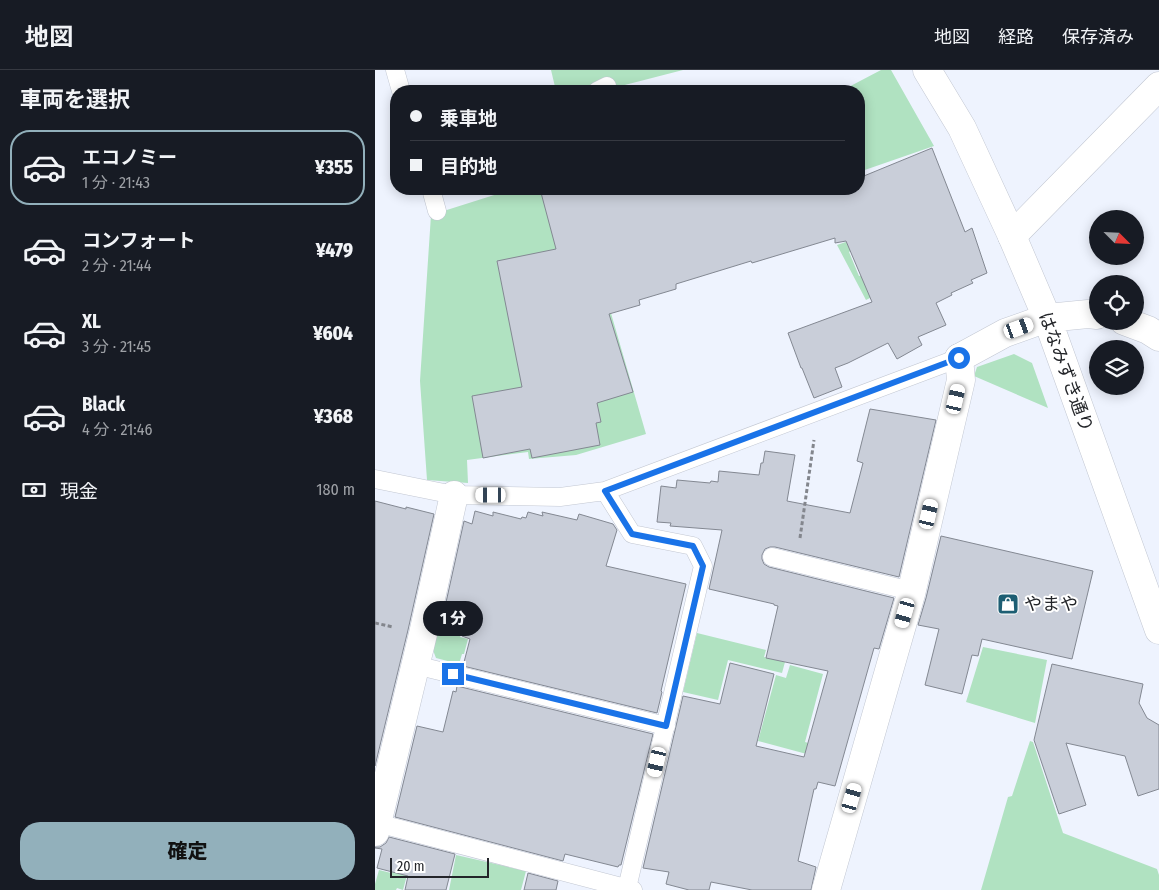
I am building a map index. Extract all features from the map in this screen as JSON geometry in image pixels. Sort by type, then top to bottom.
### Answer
[{"type":"street","name":"はなみずき通り","points":[[927,70],[961,128],[1012,236],[1047,318],[1159,630]]},
{"type":"street","points":[[1012,236],[1159,86]]},
{"type":"street","points":[[826,890],[911,591],[961,380],[959,358],[1005,333],[1047,318],[1089,314]]},
{"type":"street","points":[[1144,328],[1159,337]]},
{"type":"street","points":[[376,828],[454,495]]},
{"type":"lane","points":[[395,70],[399,85]]},
{"type":"lane","points":[[433,195],[437,211]]},
{"type":"lane","points":[[375,479],[454,495],[560,497],[605,491],[959,358]]},
{"type":"lane","points":[[376,828],[630,889],[703,566],[693,546],[632,534],[605,491]]},
{"type":"lane","points":[[772,557],[911,591]]},
{"type":"lane","points":[[415,665],[666,726]]},
{"type":"path","points":[[796,563],[819,410]]},
{"type":"green space","points":[[551,70],[683,70],[625,85],[555,85]]},
{"type":"green space","points":[[881,70],[891,70],[934,146],[865,170],[865,85],[852,85]]},
{"type":"green space","points":[[494,195],[577,195],[646,434],[576,455],[529,459],[528,452],[467,460],[468,483],[427,480],[420,381],[431,215]]},
{"type":"green space","points":[[898,224],[886,235],[849,252],[859,276],[864,275],[874,296],[866,300],[837,245]]},
{"type":"green space","points":[[1014,354],[1032,363],[1048,408],[974,376],[977,367]]},
{"type":"green space","points":[[441,603],[475,612],[464,622],[460,637],[468,639],[459,664],[436,658],[431,645]]},
{"type":"green space","points":[[697,633],[766,650],[764,657],[785,662],[782,673],[728,660],[718,700],[683,692]]},
{"type":"green space","points":[[983,647],[1047,660],[1035,723],[966,702]]},
{"type":"green space","points":[[790,665],[823,674],[805,742],[832,750],[829,760],[758,741],[776,675],[786,678]]},
{"type":"green space","points":[[1030,741],[1033,742],[1063,833],[1157,869],[1159,890],[981,890],[1008,797],[1012,796]]},
{"type":"green space","points":[[399,841],[415,845],[403,890],[397,888],[396,890],[375,890],[379,870],[391,873]]},
{"type":"green space","points":[[456,855],[526,871],[521,890],[449,890]]},
{"type":"building","points":[[932,148],[965,232],[972,228],[987,273],[971,280],[973,283],[951,293],[952,295],[936,303],[946,325],[918,337],[922,345],[897,359],[888,343],[835,368],[842,387],[814,398],[788,333],[872,302],[846,241],[835,243],[835,238],[676,284],[676,289],[639,300],[640,305],[609,314],[633,392],[597,403],[601,422],[596,423],[600,445],[532,458],[530,449],[483,458],[472,396],[522,387],[497,261],[556,249],[542,195],[865,195],[865,176]]},
{"type":"building","points":[[870,409],[936,420],[899,577],[775,547],[765,549],[762,555],[764,564],[769,567],[894,598],[879,649],[874,648],[835,786],[818,782],[816,789],[814,789],[798,861],[816,867],[811,890],[752,890],[711,882],[709,890],[689,890],[666,884],[669,872],[643,868],[683,696],[720,704],[730,663],[774,674],[756,746],[804,757],[828,671],[766,658],[778,606],[709,589],[722,530],[670,526],[671,523],[657,522],[661,486],[676,488],[677,480],[718,482],[719,471],[759,475],[765,451],[795,455],[787,501],[850,513],[863,463],[857,461]]},
{"type":"building","points":[[375,501],[434,514],[375,766]]},
{"type":"building","points":[[475,511],[493,516],[493,512],[521,519],[522,517],[526,518],[528,512],[543,516],[542,512],[577,520],[579,514],[613,524],[617,530],[606,566],[686,584],[657,713],[463,666],[470,639],[462,636],[465,623],[443,616],[464,521],[472,524]]},
{"type":"building","points":[[941,536],[1093,571],[1072,659],[982,639],[978,656],[972,655],[962,694],[925,685],[939,629],[918,625]]},
{"type":"building","points":[[1052,664],[1143,684],[1139,703],[1147,718],[1159,725],[1159,789],[1138,796],[1125,756],[1066,743],[1086,805],[1059,814],[1034,740]]},
{"type":"building","points":[[457,686],[653,734],[621,865],[618,867],[565,854],[563,861],[395,817],[417,726],[443,732],[453,691],[456,692]]},
{"type":"building","points":[[389,837],[455,854],[446,890],[405,890],[408,876],[377,868],[382,849],[375,847],[380,847],[386,843]]},
{"type":"building","points":[[528,873],[558,881],[556,890],[524,890]]},
{"type":"place","name":"やまや","points":[[1008,604]]},
{"type":"route","points":[[453,674],[666,726],[703,566],[693,546],[632,534],[605,491],[959,358]]}]
